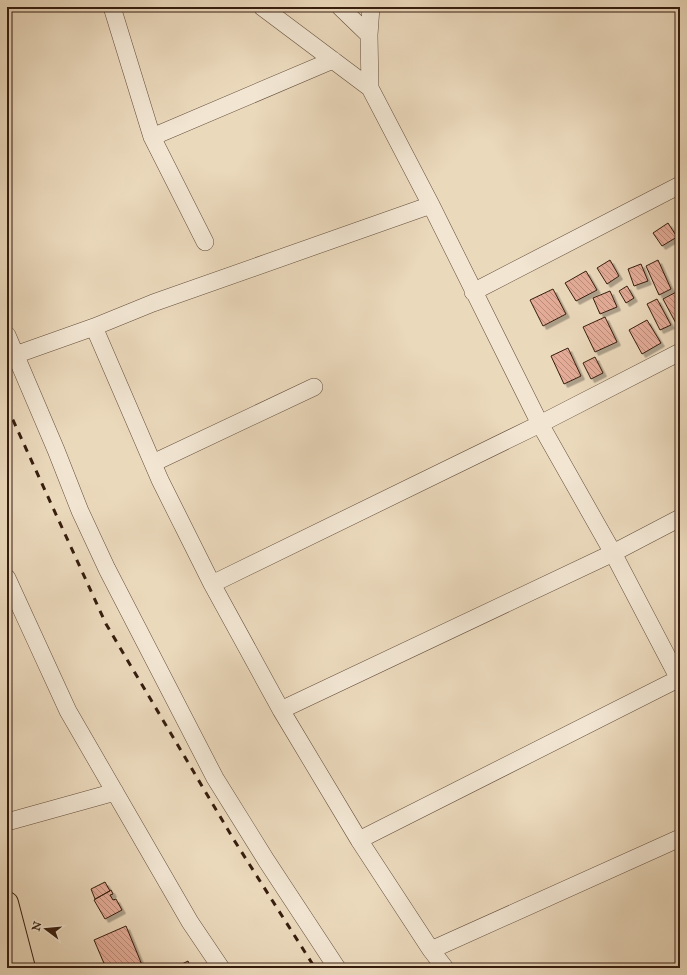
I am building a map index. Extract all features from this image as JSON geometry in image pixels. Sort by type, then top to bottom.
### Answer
[{"type":"main road","points":[[7,903],[24,968]]},
{"type":"street","points":[[112,7],[152,137],[205,242]]},
{"type":"street","points":[[262,7],[370,88],[540,424],[613,553],[680,679],[359,840]]},
{"type":"street","points":[[340,7],[369,35]]},
{"type":"street","points":[[370,88],[369,35],[371,7]]},
{"type":"street","points":[[152,137],[333,60]]},
{"type":"street","points":[[473,292],[680,185]]},
{"type":"street","points":[[15,355],[94,327],[153,303],[431,206]]},
{"type":"street","points":[[94,327],[153,463],[212,584],[281,710],[359,840],[431,950],[445,968]]},
{"type":"street","points":[[7,335],[56,450],[80,511],[104,562],[215,778],[266,860],[337,968]]},
{"type":"street","points":[[212,584],[540,424],[680,352]]},
{"type":"street","points":[[153,463],[314,387]]},
{"type":"street","points":[[281,710],[613,553],[680,518]]},
{"type":"street","points":[[7,578],[68,711],[190,922],[221,968]]},
{"type":"street","points":[[7,822],[115,792]]},
{"type":"street","points":[[431,950],[680,838]]},
{"type":"building","points":[[668,223],[677,237],[662,246],[653,233]]},
{"type":"building","points":[[610,260],[619,276],[607,284],[597,268]]},
{"type":"building","points":[[658,260],[671,289],[659,295],[646,266]]},
{"type":"building","points":[[641,264],[648,281],[634,286],[628,269]]},
{"type":"building","points":[[586,271],[597,290],[576,301],[565,283]]},
{"type":"building","points":[[627,286],[634,298],[626,303],[619,291]]},
{"type":"building","points":[[553,289],[566,314],[543,326],[530,300]]},
{"type":"building","points":[[680,290],[680,328],[679,329],[663,299]]},
{"type":"building","points":[[610,291],[617,307],[600,314],[593,298]]},
{"type":"building","points":[[657,299],[671,325],[660,330],[647,304]]},
{"type":"building","points":[[605,317],[617,342],[595,352],[583,327]]},
{"type":"building","points":[[647,320],[661,343],[642,354],[629,330]]},
{"type":"building","points":[[568,348],[581,376],[564,384],[551,356]]},
{"type":"building","points":[[595,357],[603,373],[591,379],[583,363]]},
{"type":"building","points":[[105,882],[110,891],[95,899],[91,889]]},
{"type":"building","points":[[111,890],[113,894],[110,895],[113,900],[116,899],[122,910],[105,919],[94,900]]},
{"type":"building","points":[[126,926],[142,965],[135,968],[106,968],[94,940]]},
{"type":"building","points":[[188,961],[191,968],[174,968]]},
{"type":"railway","points":[[7,407],[106,624],[234,840],[315,968]]}]
